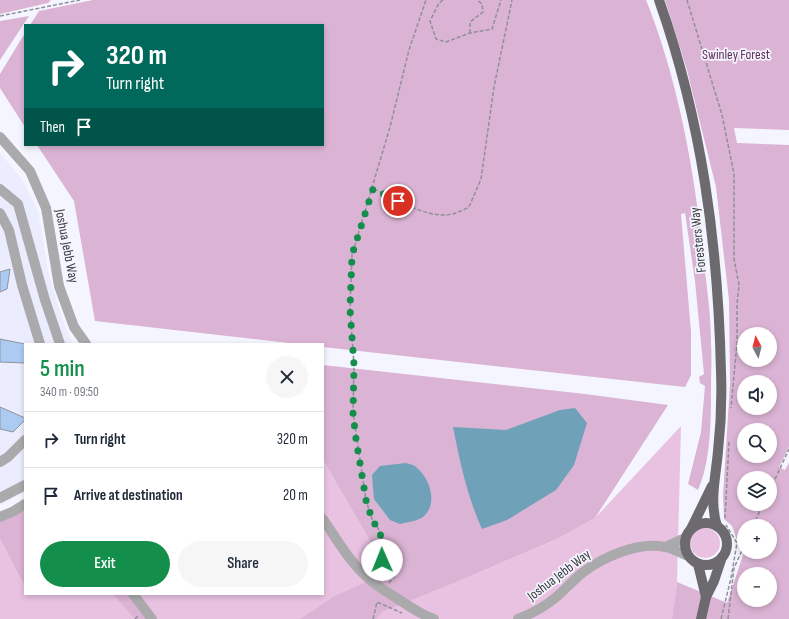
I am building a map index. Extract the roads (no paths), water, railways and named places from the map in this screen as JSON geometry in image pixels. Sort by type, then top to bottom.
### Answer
[{"type":"main road","name":"Foresters Way","points":[[658,0],[690,105],[702,163],[712,224],[720,327],[722,388],[720,437],[714,482],[713,512],[717,526]]},
{"type":"main road","name":"Foresters Way","points":[[688,534],[714,482]]},
{"type":"main road","points":[[701,619],[706,597],[714,581],[725,551],[726,540],[724,534],[717,526],[710,523],[696,525],[688,534],[685,549],[688,556],[698,564],[706,565],[713,564],[722,557]]},
{"type":"main road","points":[[698,564],[706,597]]},
{"type":"lane","name":"Joshua Jebb Way","points":[[0,138],[30,171],[46,208],[59,286],[74,326],[85,343]]},
{"type":"lane","points":[[0,189],[18,204],[45,300],[60,343]]},
{"type":"lane","points":[[0,213],[9,230],[22,285],[40,343]]},
{"type":"lane","points":[[1,462],[24,441]]},
{"type":"lane","points":[[0,498],[24,486]]},
{"type":"lane","points":[[0,518],[24,505]]},
{"type":"lane","points":[[324,520],[356,567],[416,610],[434,619]]},
{"type":"lane","name":"Joshua Jebb Way","points":[[665,547],[688,534]]},
{"type":"lane","name":"Joshua Jebb Way","points":[[518,619],[529,615],[555,599],[591,567],[620,552],[642,547],[665,547],[688,556]]},
{"type":"lane","points":[[134,595],[152,619]]},
{"type":"water","points":[[575,408],[587,423],[574,465],[556,490],[507,520],[482,529],[468,491],[453,427],[506,430],[560,410]]},
{"type":"water","points":[[406,463],[415,466],[426,478],[431,491],[431,505],[422,518],[400,524],[390,520],[374,499],[372,475],[380,466]]},
{"type":"park label","name":"Swinley Forest","points":[[736,54]]}]
